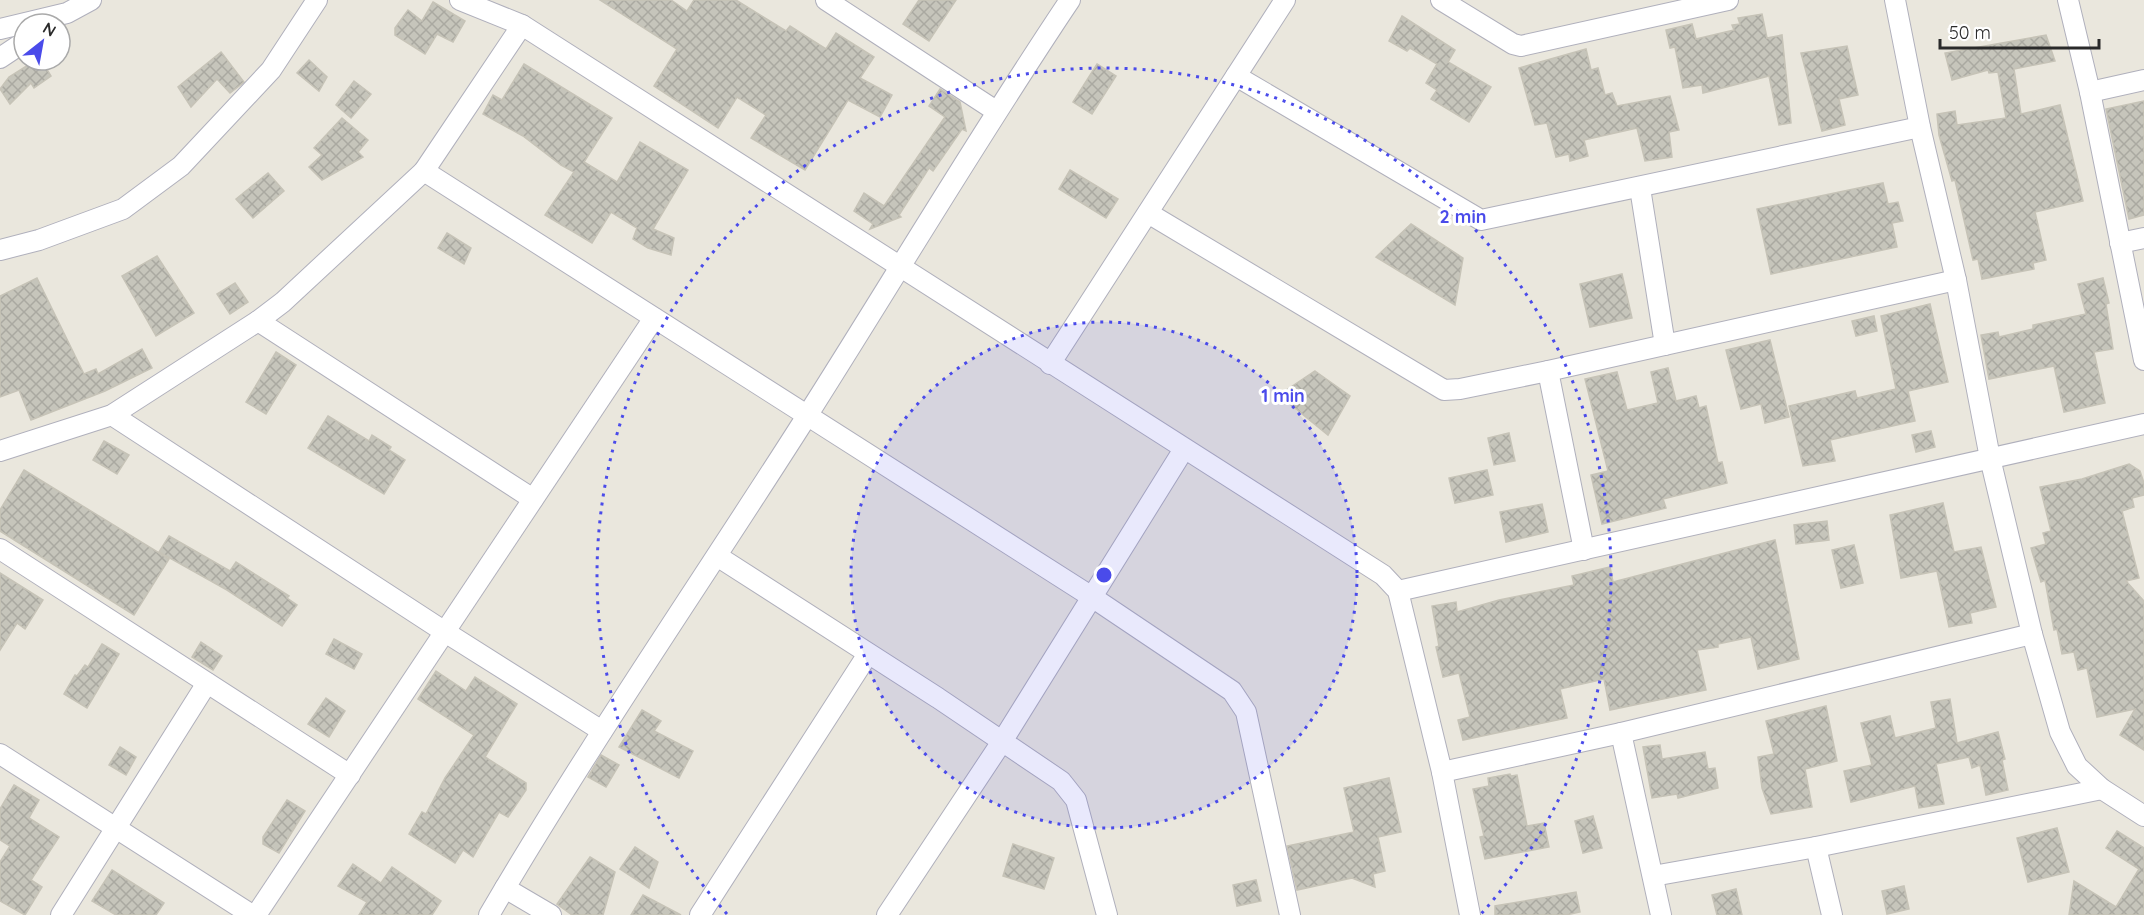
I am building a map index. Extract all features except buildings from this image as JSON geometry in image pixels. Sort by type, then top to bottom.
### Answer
[{"type":"street","points":[[69,12],[91,0]]},
{"type":"street","points":[[0,250],[39,240],[123,209],[181,166],[271,70],[317,0]]},
{"type":"street","points":[[460,0],[522,26],[898,268],[1383,575],[1398,591],[1442,772],[1470,915]]},
{"type":"street","points":[[826,0],[846,6],[996,111]]},
{"type":"street","points":[[489,915],[602,731],[807,416],[996,111],[1070,0]]},
{"type":"street","points":[[1050,364],[1285,0]]},
{"type":"street","points":[[1441,0],[1513,44],[1521,46],[1728,0]]},
{"type":"street","points":[[1895,0],[1920,127],[1956,280],[1990,458],[2032,634],[2064,746],[2077,766],[2102,789],[2144,816]]},
{"type":"street","points":[[2068,0],[2090,92],[2144,360]]},
{"type":"street","points":[[0,451],[112,415],[258,321],[283,302],[424,171],[522,26]]},
{"type":"street","points":[[1236,76],[1475,218],[1496,218],[1920,127]]},
{"type":"street","points":[[2090,92],[2144,80]]},
{"type":"street","points":[[424,171],[1219,680],[1240,701],[1246,712],[1290,915]]},
{"type":"street","points":[[1640,188],[1665,345]]},
{"type":"street","points":[[1148,213],[1437,388],[1460,389],[1548,371],[1956,280]]},
{"type":"street","points":[[2120,243],[2144,238]]},
{"type":"street","points":[[0,754],[254,915],[350,775],[654,318]]},
{"type":"street","points":[[258,321],[533,499]]},
{"type":"street","points":[[1548,371],[1584,550]]},
{"type":"street","points":[[112,415],[445,632],[602,731]]},
{"type":"street","points":[[1398,591],[2144,424]]},
{"type":"street","points":[[887,915],[1002,740],[1184,449]]},
{"type":"street","points":[[0,549],[350,775]]},
{"type":"street","points":[[717,556],[1002,740],[1061,781],[1076,800],[1107,915]]},
{"type":"street","points":[[1442,772],[1621,733],[2032,634]]},
{"type":"street","points":[[700,915],[868,654]]},
{"type":"street","points":[[61,915],[207,683]]},
{"type":"street","points":[[1621,733],[1661,915]]},
{"type":"street","points":[[1653,876],[1816,847],[2102,789]]},
{"type":"street","points":[[1816,847],[1832,915]]},
{"type":"street","points":[[505,888],[529,908],[551,915]]}]
